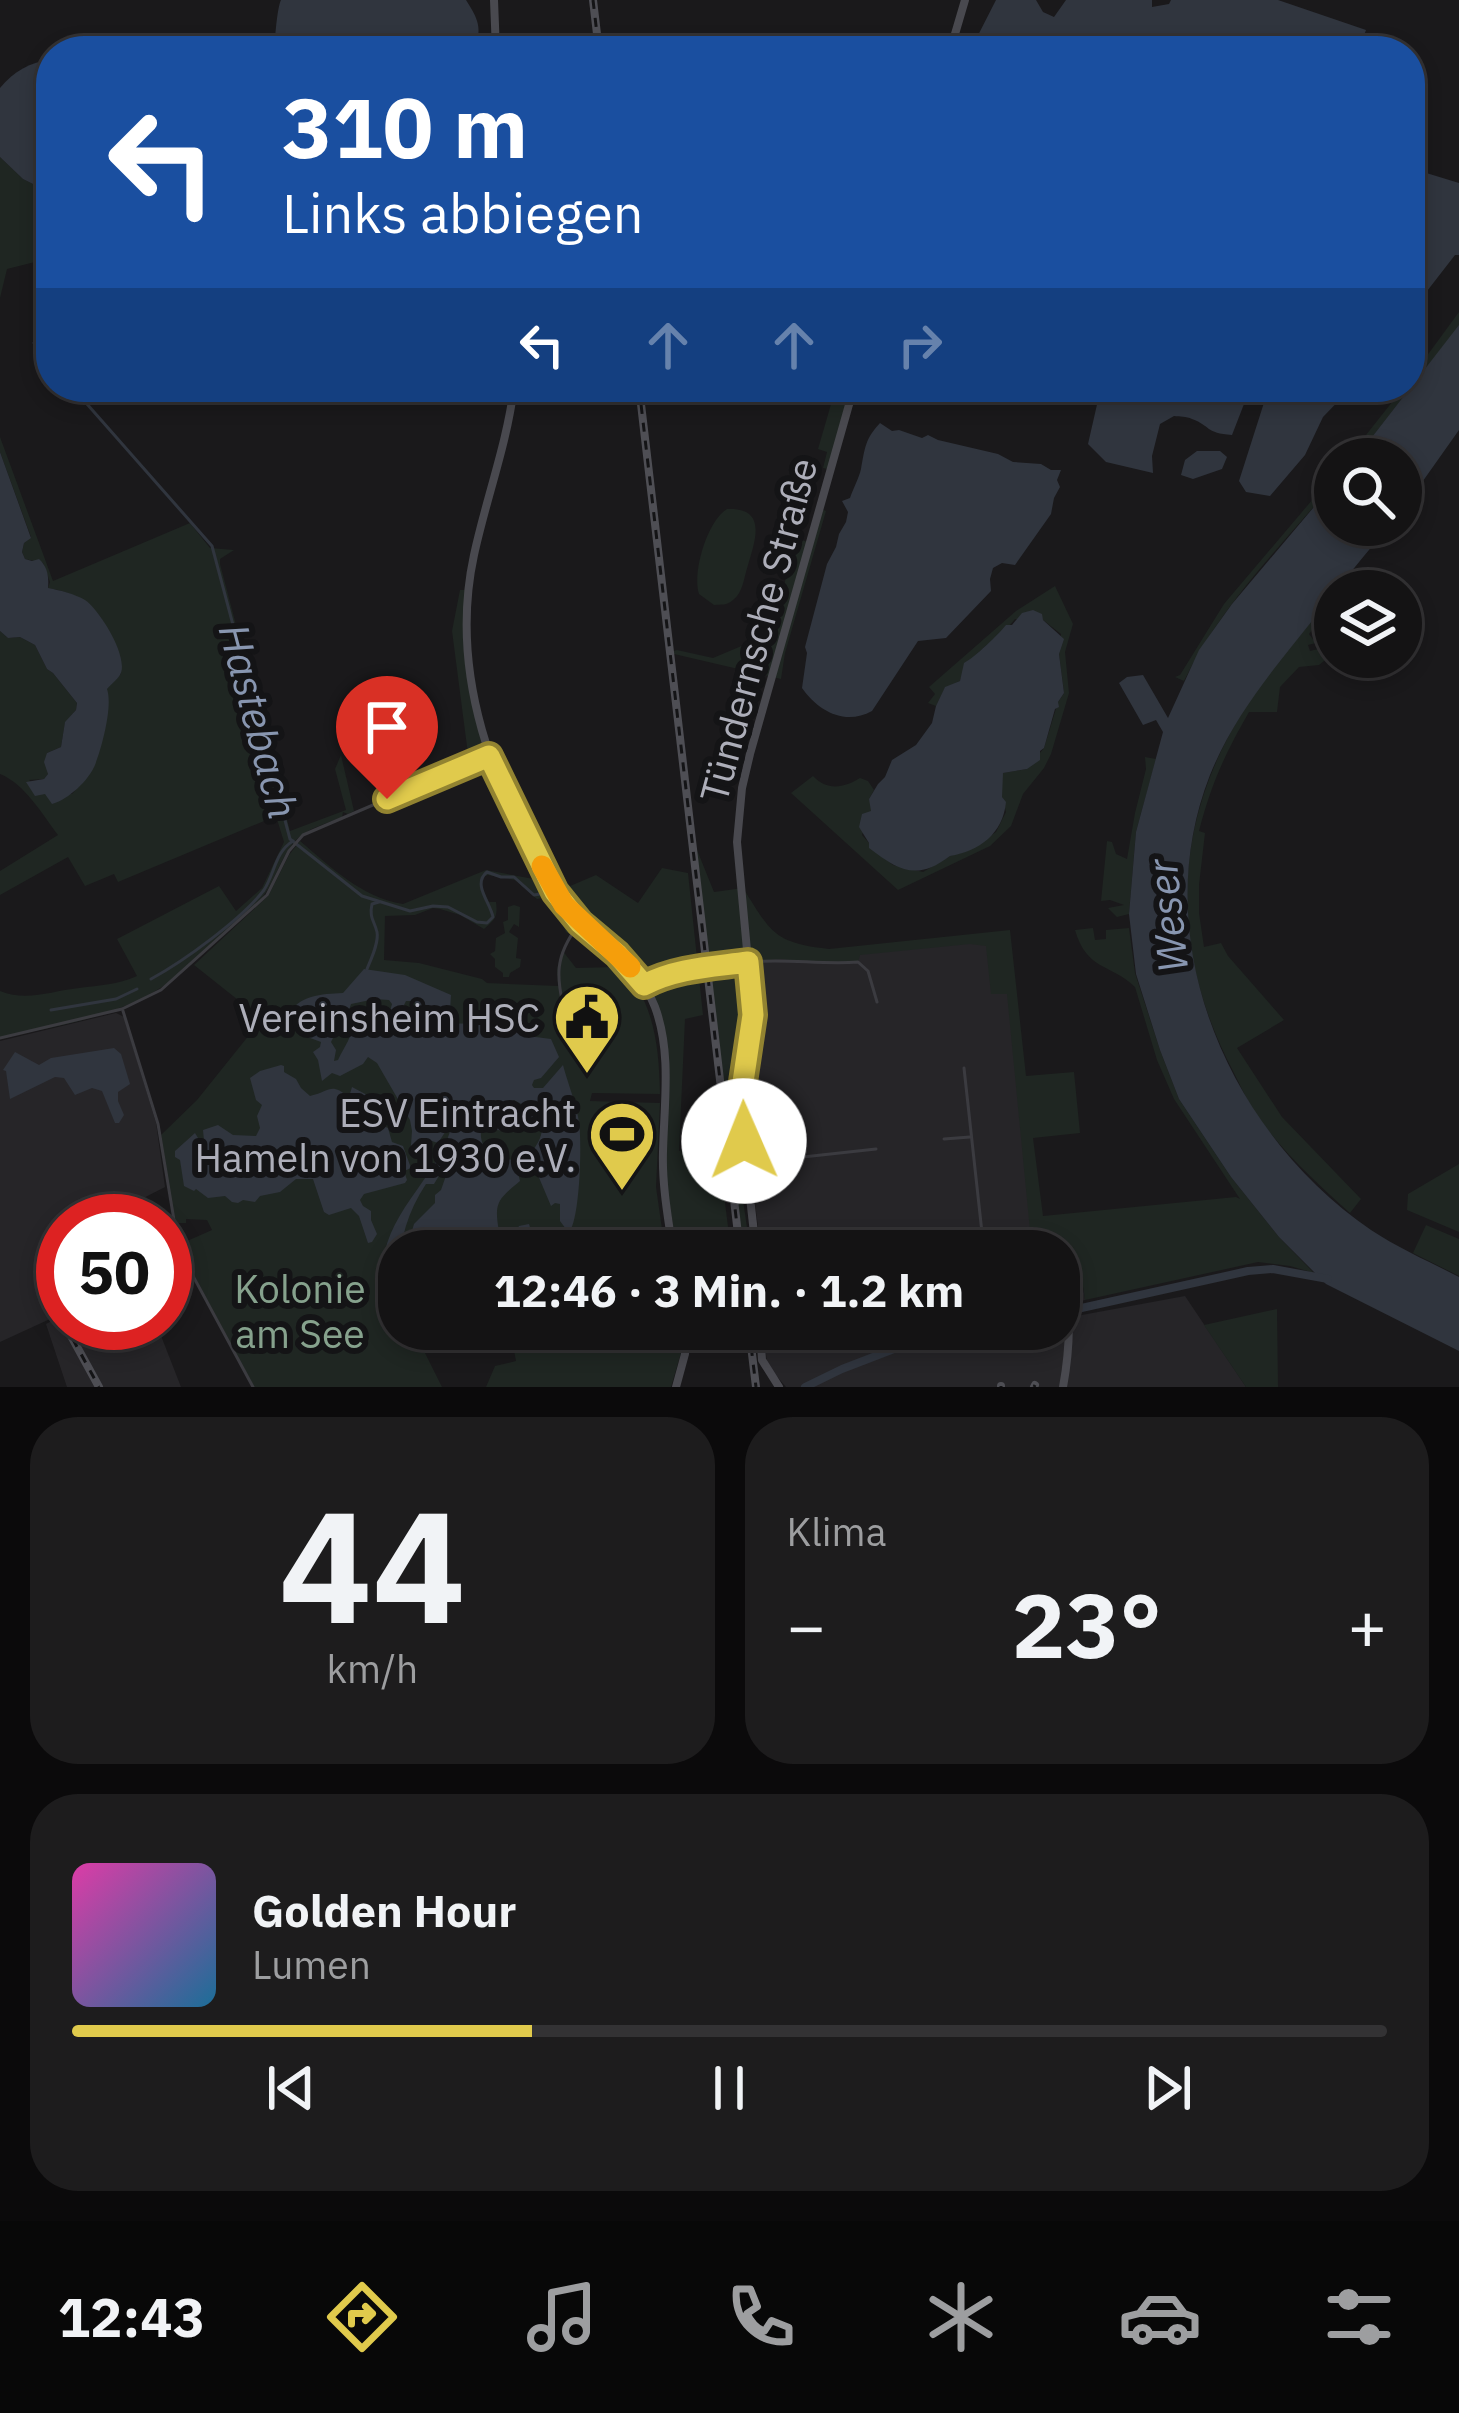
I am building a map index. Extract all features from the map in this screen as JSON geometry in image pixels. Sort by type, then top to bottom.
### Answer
[{"type":"main road","points":[[494,0],[495,36]]},
{"type":"main road","points":[[954,36],[965,0]]},
{"type":"main road","points":[[511,402],[473,558],[467,608],[470,681],[489,756],[555,892],[580,923],[617,954],[653,1002],[664,1047],[663,1171],[670,1230]]},
{"type":"main road","name":"Tündernsche Straße","points":[[754,1230],[740,1102],[753,1029],[737,842],[742,788],[850,402]]},
{"type":"main road","points":[[730,964],[741,955],[745,938]]},
{"type":"main road","points":[[644,985],[660,976],[748,962]]},
{"type":"main road","points":[[653,1002],[660,976]]},
{"type":"main road","points":[[676,1387],[685,1350]]},
{"type":"main road","points":[[761,1350],[762,1360],[779,1387]]},
{"type":"main road","points":[[1063,1387],[1068,1350]]},
{"type":"street","points":[[0,1038],[122,1010],[161,990],[262,900],[296,843],[310,831],[489,756]]},
{"type":"street","points":[[566,1021],[557,969],[565,944],[580,923]]},
{"type":"street","points":[[748,962],[858,962],[868,971],[877,1002]]},
{"type":"street","points":[[122,1010],[158,1124],[179,1250],[253,1387]]},
{"type":"street","points":[[964,1068],[982,1230]]},
{"type":"street","points":[[944,1139],[972,1137]]},
{"type":"street","points":[[746,1163],[876,1149]]},
{"type":"shaded area","points":[[1007,936],[1042,1230],[758,1230],[743,1107],[758,1018],[754,956]]},
{"type":"shaded area","points":[[116,1013],[124,1017],[156,1123],[165,1187],[151,1194],[36,1194],[36,1325],[0,1342],[0,1041]]},
{"type":"shaded area","points":[[1185,1296],[1246,1387],[786,1387],[767,1365],[766,1350],[1080,1350],[1080,1315]]},
{"type":"shaded area","points":[[55,1350],[167,1350],[181,1387],[67,1387]]},
{"type":"green space","points":[[0,157],[36,186],[36,262],[7,269],[0,298]]},
{"type":"green space","points":[[1459,312],[1459,326],[1425,369],[1425,358]]},
{"type":"green space","points":[[832,402],[847,402],[828,469],[823,468],[827,452],[818,449]]},
{"type":"green space","points":[[1392,402],[1400,402],[1371,438],[1364,438]]},
{"type":"green space","points":[[0,437],[53,581],[190,523],[210,548],[234,550],[220,564],[290,831],[346,810],[335,769],[341,755],[354,811],[343,812],[342,817],[297,839],[261,899],[162,987],[105,1013],[0,1038],[0,991],[39,995],[137,976],[117,939],[219,886],[236,911],[262,888],[284,842],[276,816],[118,882],[114,874],[85,886],[68,857],[0,895],[0,871],[58,835],[25,792],[0,774],[0,631],[35,645],[47,669],[77,703],[65,723],[61,747],[47,753],[48,774],[29,780],[45,794],[72,794],[82,782],[106,689],[121,674],[107,628],[92,607],[48,588],[43,563],[25,559],[24,543],[31,537],[0,452]]},
{"type":"green space","points":[[1314,498],[1314,506],[1215,627],[1184,681],[1175,677],[1224,604]]},
{"type":"green space","points":[[819,508],[826,511],[781,679],[674,654],[677,650],[713,658],[770,634],[797,539],[809,542]]},
{"type":"green space","points":[[727,509],[749,514],[755,536],[739,593],[728,603],[714,605],[699,594],[698,574],[713,524]]},
{"type":"green space","points":[[1055,586],[1073,624],[1065,652],[1069,693],[1044,768],[1023,794],[1011,826],[990,846],[898,890],[791,793],[813,776],[830,786],[860,778],[868,781],[874,790],[869,799],[873,806],[862,835],[893,865],[923,872],[996,832],[1006,812],[1002,773],[1027,769],[1044,748],[1064,693],[1061,634],[1043,620],[1015,619],[977,654],[960,681],[945,688],[936,706],[928,703],[935,694],[929,687],[1016,611]]},
{"type":"green space","name":"Kolonie am See","points":[[460,590],[468,590],[467,662],[489,756],[556,892],[596,875],[638,903],[662,868],[688,873],[703,1015],[685,1019],[679,1151],[720,1138],[728,1230],[674,1230],[664,1188],[664,1047],[644,985],[555,892],[550,896],[585,936],[614,958],[647,1007],[660,1094],[592,1093],[590,1101],[660,1103],[656,1187],[662,1229],[378,1230],[378,1350],[424,1350],[442,1387],[254,1387],[192,1271],[192,1239],[212,1230],[207,1220],[192,1219],[192,1194],[170,1194],[161,1135],[197,1100],[262,1019],[194,965],[268,896],[300,841],[360,888],[403,904],[486,870],[539,880],[482,765],[473,768],[480,759],[468,754],[452,631]],"holes":[[[488,875],[515,880],[537,899],[549,897],[566,932],[598,946],[617,967],[576,968],[562,950],[558,986],[487,983],[419,963],[384,960],[385,916],[415,915],[433,908],[460,915],[484,929],[495,918],[497,907],[481,886]]]},
{"type":"green space","points":[[1314,618],[1309,634],[1314,644],[1308,645],[1314,650],[1314,666],[1299,667],[1280,687],[1277,712],[1249,712],[1209,798],[1199,831],[1205,833],[1199,885],[1204,947],[1221,943],[1284,1020],[1237,1048],[1282,1117],[1361,1199],[1350,1213],[1281,1146],[1243,1092],[1213,1028],[1190,938],[1187,893],[1201,804],[1217,760],[1261,684]]},
{"type":"green space","points":[[1145,757],[1156,759],[1136,832],[1129,914],[1117,917],[1108,908],[1124,905],[1101,901],[1107,841],[1116,854],[1127,859]]},
{"type":"green space","points":[[695,845],[714,892],[743,888],[768,925],[796,943],[829,949],[1010,930],[1026,1076],[1074,1072],[1080,1133],[1033,1138],[1043,1216],[1240,1199],[1174,1099],[1135,987],[1093,960],[1075,930],[1093,928],[1095,940],[1106,939],[1106,930],[1129,928],[1135,973],[1179,1099],[1231,1177],[1314,1273],[1258,1262],[1085,1300],[1080,1230],[1030,1230],[1007,994],[991,994],[986,946],[860,955],[858,962],[781,959],[709,967]]},
{"type":"green space","points":[[508,907],[520,907],[519,927],[514,924],[509,932],[518,938],[520,967],[503,977],[490,954],[495,951],[496,938],[505,933]]},
{"type":"green space","points":[[710,971],[736,981],[748,1010],[734,1109],[747,1230],[739,1230]]},
{"type":"green space","points":[[1459,1164],[1459,1232],[1407,1210],[1408,1194]]},
{"type":"green space","points":[[1426,1225],[1459,1239],[1459,1276],[1413,1253]]},
{"type":"green space","points":[[1277,1309],[1278,1387],[1246,1387],[1204,1325]]},
{"type":"green space","points":[[514,1350],[682,1350],[671,1387],[486,1387],[495,1366],[516,1361]]},
{"type":"water","points":[[281,0],[466,0],[479,30],[478,36],[275,36]]},
{"type":"water","points":[[996,0],[1036,0],[1043,12],[1054,17],[1066,0],[1152,0],[1152,7],[1171,0],[1278,0],[1366,30],[1364,36],[978,36]]},
{"type":"water","points":[[36,63],[36,186],[0,157],[0,88]]},
{"type":"water","points":[[1425,173],[1459,183],[1459,255],[1425,294]]},
{"type":"water","points":[[1459,325],[1459,430],[1422,482],[1422,438],[1371,438],[1399,402],[1425,402],[1425,369]]},
{"type":"water","points":[[1098,402],[1244,402],[1232,435],[1185,417],[1174,416],[1160,424],[1153,473],[1106,462],[1088,444]]},
{"type":"water","points":[[1264,402],[1338,402],[1323,417],[1305,455],[1270,496],[1246,492],[1239,481]]},
{"type":"water","points":[[880,423],[892,431],[922,438],[928,435],[1013,462],[1061,470],[1060,487],[1051,514],[1015,565],[1002,563],[993,568],[991,591],[946,638],[918,641],[872,711],[842,716],[824,709],[802,688],[805,647],[827,564],[846,522],[848,512],[842,501],[850,498],[866,444]]},
{"type":"water","points":[[1197,451],[1220,451],[1227,457],[1222,469],[1193,479],[1181,475],[1185,460]]},
{"type":"water","points":[[0,452],[31,538],[24,543],[25,559],[42,562],[48,588],[91,605],[112,634],[121,657],[120,675],[107,689],[108,716],[95,765],[77,789],[52,804],[45,794],[35,796],[26,782],[48,774],[47,753],[61,747],[65,722],[77,703],[47,669],[35,645],[0,631]]},
{"type":"water","name":"Weser","points":[[1314,507],[1314,546],[1373,546],[1352,570],[1314,570],[1314,618],[1244,712],[1210,775],[1192,838],[1188,902],[1195,966],[1212,1028],[1240,1086],[1276,1141],[1320,1189],[1371,1230],[1459,1277],[1459,1351],[1326,1284],[1279,1237],[1231,1177],[1179,1099],[1136,974],[1129,914],[1136,832],[1163,732],[1156,720],[1143,725],[1119,683],[1143,675],[1168,718],[1199,650]]},
{"type":"water","points":[[1033,610],[1064,639],[1059,654],[1064,693],[1040,760],[1027,769],[1003,773],[1004,813],[995,832],[980,845],[918,871],[890,862],[869,848],[859,827],[862,814],[871,811],[869,799],[892,760],[916,745],[932,723],[945,687],[960,681],[964,663],[1006,625]]},
{"type":"water","points":[[364,969],[405,975],[451,995],[450,1011],[419,1010],[414,1001],[406,1001],[414,1023],[502,1024],[528,1036],[551,1039],[559,1057],[532,1085],[543,1088],[563,1065],[580,1132],[578,1193],[571,1229],[560,1221],[560,1204],[551,1206],[532,1161],[546,1116],[526,1128],[520,1117],[525,1106],[514,1100],[504,1111],[510,1122],[508,1132],[481,1131],[491,1153],[515,1160],[520,1181],[499,1203],[499,1230],[412,1230],[435,1203],[448,1161],[434,1184],[426,1184],[405,1230],[392,1230],[439,1157],[453,1120],[438,1143],[429,1140],[420,1150],[413,1149],[410,1120],[377,1063],[368,1057],[340,1076],[332,1073],[322,1081],[313,1052],[321,1042],[302,1035],[287,1016],[304,1000],[343,993]],"holes":[[[375,999],[392,1004],[383,1014],[362,1013],[334,1061],[336,1050],[327,1028],[340,1009]]]},
{"type":"water","points":[[114,1048],[121,1054],[130,1084],[118,1092],[124,1115],[119,1123],[102,1091],[92,1088],[75,1095],[64,1078],[55,1077],[10,1099],[3,1070],[15,1052],[39,1065],[51,1058]]},
{"type":"water","points":[[281,1065],[310,1096],[334,1089],[349,1097],[352,1087],[376,1095],[379,1124],[388,1128],[392,1142],[403,1146],[411,1168],[404,1171],[405,1183],[364,1194],[360,1200],[371,1211],[377,1234],[372,1242],[368,1243],[359,1216],[351,1208],[329,1215],[324,1212],[313,1179],[296,1179],[280,1192],[238,1203],[225,1196],[208,1198],[184,1186],[175,1151],[195,1133],[199,1150],[205,1151],[203,1130],[218,1125],[233,1135],[256,1136],[262,1105],[250,1078]]},
{"type":"waterway","name":"Hastebach","points":[[85,402],[212,546],[290,839],[362,896],[410,911],[448,907],[487,923],[493,917],[481,882],[487,872],[514,877],[534,895],[547,893]]},
{"type":"waterway","points":[[151,979],[242,914],[264,890],[279,857],[293,841]]},
{"type":"waterway","points":[[367,969],[377,936],[372,904],[379,902]]},
{"type":"waterway","points":[[51,1010],[116,999],[137,989]]},
{"type":"waterway","points":[[1080,1308],[1248,1271],[1273,1269],[1328,1279]]},
{"type":"waterway","points":[[805,1387],[891,1350]]},
{"type":"railway","points":[[593,0],[597,36]]},
{"type":"railway","points":[[641,402],[738,1230]]},
{"type":"railway","points":[[79,1350],[99,1387]]},
{"type":"railway","points":[[752,1350],[756,1387]]},
{"type":"slow traffic","points":[[542,866],[564,905],[630,967]]},
{"type":"place","name":"Vereinsheim HSC","points":[[587,1076]]},
{"type":"place","name":"ESV Eintracht Hameln von 1930 e.V.","points":[[622,1193]]},
{"type":"route","points":[[387,799],[489,756],[555,892],[644,985],[686,970],[748,962],[753,1029],[740,1102],[744,1141]]}]
